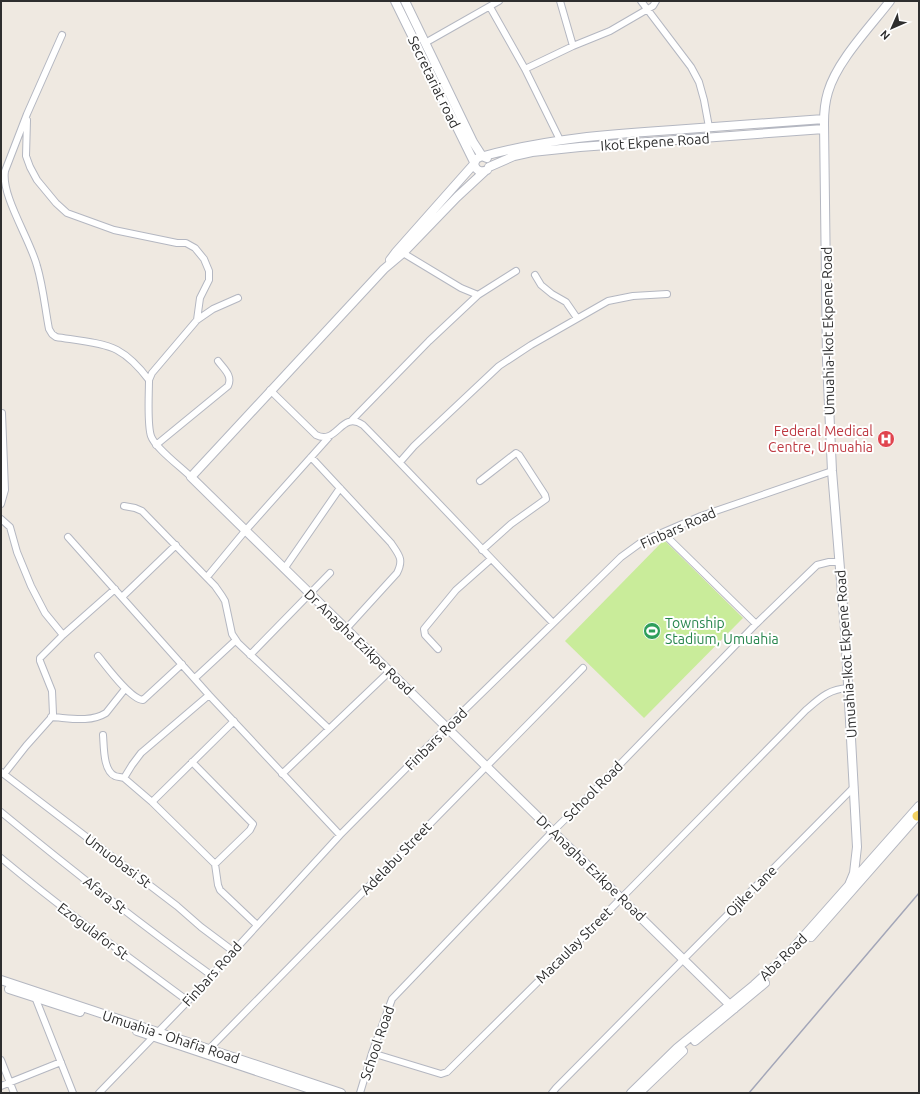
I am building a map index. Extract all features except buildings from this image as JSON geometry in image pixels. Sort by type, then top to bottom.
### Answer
[{"type":"main road","name":"Secretariat road","points":[[395,1],[474,163]]},
{"type":"main road","points":[[404,1],[473,142],[483,156],[489,160],[487,169],[477,170],[474,163]]},
{"type":"main road","name":"Umuahia-Ikot Ekpene Road","points":[[857,848],[840,562],[832,471],[827,361],[824,119],[825,105],[833,79],[842,63],[890,1]]},
{"type":"main road","points":[[191,476],[384,269],[396,252],[476,159],[503,150],[560,140],[613,134],[824,119]]},
{"type":"main road","name":"Ikot Ekpene Road","points":[[384,269],[403,253],[457,197],[487,169],[514,156],[532,152],[824,129]]},
{"type":"main road","name":"Dr Anagha Ezikpe Road","points":[[191,476],[245,531],[390,671],[732,1007]]},
{"type":"main road","name":"Aba Road","points":[[639,1093],[681,1052],[732,1007],[788,954],[850,885],[865,871],[872,859],[919,806]]},
{"type":"main road","name":"Aba Road","points":[[631,1093],[678,1048],[732,1007],[792,958],[865,871],[918,815]]},
{"type":"main road","points":[[857,848],[865,871]]},
{"type":"main road","points":[[850,885],[854,873],[857,848]]},
{"type":"main road","points":[[860,856],[866,860],[872,859]]},
{"type":"main road","points":[[854,865],[865,871]]},
{"type":"main road","name":"Umuahia - Ohafia Road","points":[[1,980],[322,1093]]},
{"type":"main road","name":"Umuahia - Ohafia Road","points":[[1,986],[35,998],[156,1034],[210,1048],[341,1093]]},
{"type":"street","points":[[424,43],[499,1]]},
{"type":"street","points":[[560,1],[573,46]]},
{"type":"street","points":[[641,1],[646,10],[691,67],[699,82],[709,127]]},
{"type":"street","points":[[525,69],[573,46],[610,31],[653,6],[656,1]]},
{"type":"street","points":[[490,7],[525,69],[560,140]]},
{"type":"street","points":[[62,36],[27,114],[4,178],[6,189],[28,239],[37,265],[49,329],[52,334],[56,337],[91,342],[117,350],[134,362],[149,380]]},
{"type":"street","points":[[27,114],[26,151],[30,167],[37,180],[56,203],[67,213],[114,230],[186,244],[195,248],[204,259],[209,271],[209,280],[200,298],[197,320]]},
{"type":"street","points":[[403,253],[461,288],[478,295]]},
{"type":"street","points":[[207,578],[245,531],[311,457],[325,439],[352,420],[429,341],[478,295],[516,270]]},
{"type":"street","points":[[535,275],[541,285],[552,294],[566,302],[577,318]]},
{"type":"street","points":[[400,462],[414,446],[499,366],[577,318],[608,301],[633,296],[667,294]]},
{"type":"street","points":[[191,476],[156,445],[151,437],[149,380],[152,373],[197,320],[213,309],[238,298]]},
{"type":"street","points":[[156,445],[228,386],[230,381],[229,376],[218,361]]},
{"type":"street","points":[[270,390],[316,435],[325,439]]},
{"type":"street","points":[[1,504],[5,490],[2,413]]},
{"type":"street","points":[[352,420],[363,425],[400,462],[482,550],[553,622]]},
{"type":"street","points":[[480,481],[516,453],[519,455],[545,495],[546,499],[517,519],[482,550]]},
{"type":"street","points":[[311,457],[392,543],[401,558],[401,565],[396,573],[346,629]]},
{"type":"street","name":"Finbars Road","points":[[99,1093],[188,1001],[340,835],[553,622],[621,557],[643,541],[701,516],[832,471]]},
{"type":"street","points":[[284,569],[340,488]]},
{"type":"street","points":[[124,506],[142,511],[215,586],[225,602],[232,634],[236,640],[329,729]]},
{"type":"street","points":[[1,519],[10,527],[17,552],[44,612],[63,635]]},
{"type":"street","points":[[663,533],[756,624]]},
{"type":"street","points":[[68,537],[209,695],[340,835]]},
{"type":"street","points":[[122,597],[176,546]]},
{"type":"street","points":[[438,649],[425,635],[424,629],[456,590],[491,559]]},
{"type":"street","name":"School Road","points":[[360,1093],[372,1053],[392,999],[553,831],[810,571],[817,565],[829,562],[840,562]]},
{"type":"street","points":[[250,655],[330,573]]},
{"type":"street","points":[[3,773],[53,714],[52,692],[40,658],[63,635],[116,589]]},
{"type":"street","points":[[195,678],[236,640]]},
{"type":"street","points":[[98,656],[124,689],[140,700],[143,700],[182,664]]},
{"type":"street","name":"Adelabu Street","points":[[210,1048],[582,668]]},
{"type":"street","points":[[282,774],[390,671]]},
{"type":"street","name":"Macaulay Street","points":[[372,1053],[444,1074],[588,932],[806,710],[828,692],[839,688],[848,688]]},
{"type":"street","points":[[52,717],[82,719],[101,716],[106,713],[124,689]]},
{"type":"street","points":[[124,778],[132,764],[141,753],[209,695]]},
{"type":"street","points":[[152,802],[234,722]]},
{"type":"street","points":[[103,735],[108,771],[114,776],[124,778],[152,802],[215,864],[220,890],[257,925]]},
{"type":"street","points":[[192,762],[253,824],[250,830],[215,864]]},
{"type":"street","name":"Umuobasi St","points":[[3,773],[171,901],[201,927],[233,951]]},
{"type":"street","name":"Ojike Lane","points":[[552,1093],[854,787]]},
{"type":"street","name":"Afara St","points":[[1,812],[157,936],[211,975]]},
{"type":"street","name":"Ezogulafor St","points":[[1,858],[79,921],[188,1001]]},
{"type":"street","points":[[35,998],[73,1093]]},
{"type":"street","points":[[1,1060],[14,1093]]},
{"type":"street","points":[[1,1086],[61,1062]]},
{"type":"green space","name":"Township Stadium, Umuahia","points":[[664,540],[743,618],[644,718],[565,641]]},
{"type":"railway","points":[[749,1093],[919,893]]},
{"type":"place","name":"Federal Medical Centre, Umuahia","points":[[886,439]]},
{"type":"place","name":"Township Stadium, Umuahia","points":[[652,631]]}]
